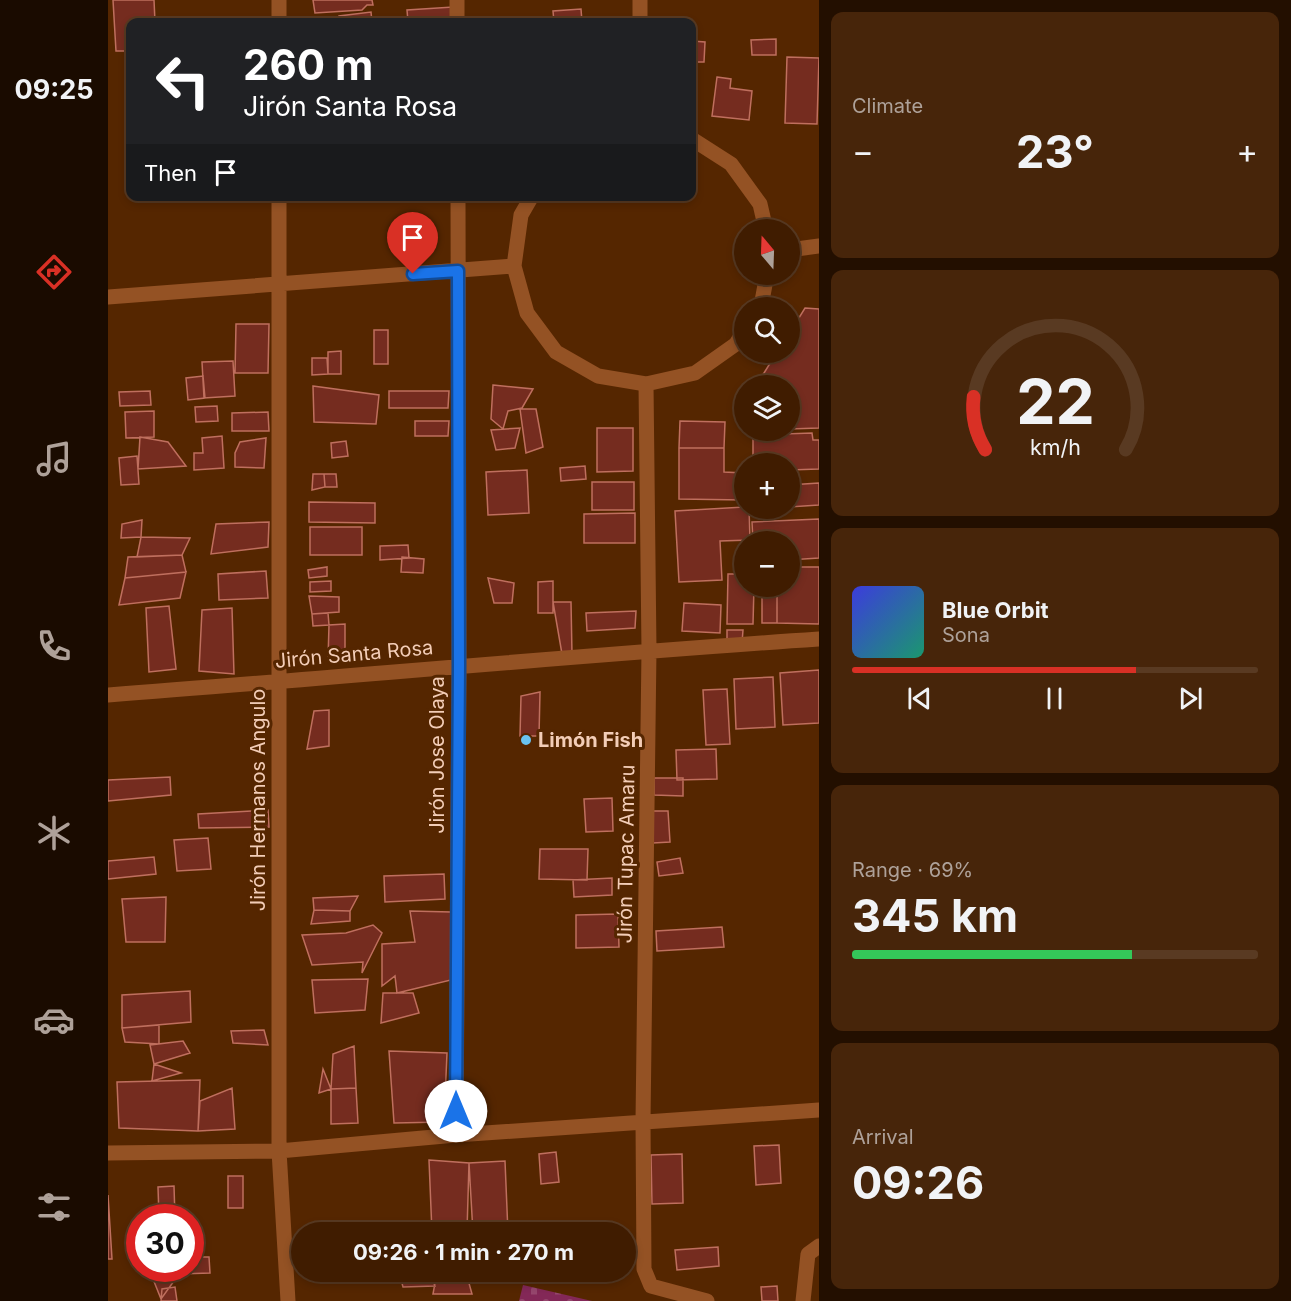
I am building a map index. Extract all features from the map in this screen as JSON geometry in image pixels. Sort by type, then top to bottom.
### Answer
[{"type":"street","points":[[279,0],[279,18]]},
{"type":"street","points":[[457,0],[457,18]]},
{"type":"street","points":[[640,0],[640,18]]},
{"type":"street","points":[[696,142],[731,164],[760,204],[763,219]]},
{"type":"street","name":"Jirón Hermanos Angulo","points":[[279,201],[279,1151],[288,1301]]},
{"type":"street","name":"Jirón Jose Olaya","points":[[456,1135],[459,665],[458,201]]},
{"type":"street","points":[[529,201],[521,215],[514,266],[527,313],[556,352],[598,376],[646,384],[695,373],[734,345]]},
{"type":"street","points":[[800,249],[819,246]]},
{"type":"street","points":[[108,297],[514,266]]},
{"type":"street","name":"Jirón Tupac Amaru","points":[[646,384],[649,650],[643,1121],[644,1269],[651,1286],[707,1301]]},
{"type":"street","name":"Jirón Santa Rosa","points":[[108,695],[649,650],[819,639]]},
{"type":"street","points":[[108,1153],[279,1151],[456,1135],[819,1110]]},
{"type":"street","points":[[803,1301],[808,1254],[819,1246]]},
{"type":"green space","points":[[523,1285],[592,1301],[519,1301]]},
{"type":"building","points":[[113,0],[154,0],[155,18],[126,18],[126,51],[116,51]]},
{"type":"building","points":[[313,0],[372,0],[373,5],[367,5],[362,10],[315,13]]},
{"type":"building","points":[[453,7],[454,18],[408,18],[407,10]]},
{"type":"building","points":[[581,9],[582,18],[554,18],[553,11]]},
{"type":"building","points":[[371,12],[372,18],[339,18],[339,16]]},
{"type":"building","points":[[776,39],[776,55],[752,55],[751,40]]},
{"type":"building","points":[[696,41],[705,42],[704,62],[696,62]]},
{"type":"building","points":[[787,57],[819,58],[817,124],[785,123]]},
{"type":"building","points":[[717,77],[731,79],[730,88],[752,91],[749,120],[712,116]]},
{"type":"building","points":[[805,308],[819,309],[819,428],[800,429],[800,375],[763,375],[770,363],[800,363],[800,316]]},
{"type":"building","points":[[236,324],[269,324],[268,373],[235,373]]},
{"type":"building","points":[[374,330],[388,330],[388,364],[374,364]]},
{"type":"building","points":[[341,351],[341,374],[328,374],[328,352]]},
{"type":"building","points":[[312,358],[327,358],[328,374],[312,375]]},
{"type":"building","points":[[233,361],[235,396],[204,398],[202,362]]},
{"type":"building","points":[[203,376],[205,398],[188,400],[186,378]]},
{"type":"building","points":[[493,385],[533,389],[522,408],[508,411],[503,429],[491,419]]},
{"type":"building","points":[[313,386],[379,395],[376,424],[314,422]]},
{"type":"building","points":[[150,391],[151,405],[120,406],[119,392]]},
{"type":"building","points":[[389,391],[449,391],[448,408],[389,408]]},
{"type":"building","points":[[217,406],[218,421],[196,422],[195,407]]},
{"type":"building","points":[[520,409],[536,409],[543,447],[526,453]]},
{"type":"building","points":[[154,411],[154,437],[126,438],[125,412]]},
{"type":"building","points":[[268,412],[269,431],[232,431],[232,413]]},
{"type":"building","points":[[415,421],[449,421],[448,436],[415,436]]},
{"type":"building","points":[[680,421],[725,422],[724,448],[679,448]]},
{"type":"building","points":[[520,428],[515,448],[496,450],[491,430]]},
{"type":"building","points":[[597,428],[633,428],[633,471],[597,472]]},
{"type":"building","points":[[800,433],[812,433],[813,440],[819,440],[819,469],[800,470],[800,453],[753,453],[753,441],[800,441]]},
{"type":"building","points":[[222,436],[224,468],[194,470],[194,453],[203,453],[202,438]]},
{"type":"building","points":[[140,437],[168,442],[186,466],[138,469]]},
{"type":"building","points":[[266,438],[264,468],[235,467],[235,453],[240,442]]},
{"type":"building","points":[[346,441],[348,456],[332,458],[331,443]]},
{"type":"building","points":[[679,448],[724,448],[724,472],[734,472],[734,500],[679,499]]},
{"type":"building","points":[[137,456],[139,484],[121,485],[119,458]]},
{"type":"building","points":[[585,466],[586,479],[561,481],[560,468]]},
{"type":"building","points":[[527,470],[529,513],[488,515],[486,472]]},
{"type":"building","points":[[313,474],[324,474],[325,487],[312,490]]},
{"type":"building","points":[[324,474],[336,474],[337,487],[325,487]]},
{"type":"building","points":[[592,482],[634,482],[634,510],[592,510]]},
{"type":"building","points":[[819,483],[819,505],[800,506],[800,484]]},
{"type":"building","points":[[309,502],[375,503],[375,523],[309,522]]},
{"type":"building","points":[[734,508],[734,519],[749,519],[750,531],[734,531],[734,541],[720,541],[722,580],[679,582],[675,511]]},
{"type":"building","points":[[635,513],[635,543],[584,543],[584,514]]},
{"type":"building","points":[[819,519],[819,558],[800,559],[800,531],[752,531],[752,522]]},
{"type":"building","points":[[142,520],[141,537],[121,538],[122,524]]},
{"type":"building","points":[[269,522],[268,547],[211,554],[216,524]]},
{"type":"building","points":[[310,527],[362,527],[362,555],[310,555]]},
{"type":"building","points":[[141,537],[190,538],[182,555],[137,557]]},
{"type":"building","points":[[408,545],[409,558],[380,560],[380,546]]},
{"type":"building","points":[[182,555],[186,572],[125,578],[128,557]]},
{"type":"building","points":[[402,557],[424,559],[423,573],[401,572]]},
{"type":"building","points":[[327,567],[327,576],[309,578],[308,570]]},
{"type":"building","points":[[800,567],[819,567],[819,624],[777,623],[777,597],[800,597]]},
{"type":"building","points":[[266,571],[268,598],[219,600],[218,574]]},
{"type":"building","points":[[186,572],[180,598],[119,605],[125,578]]},
{"type":"building","points":[[728,574],[734,574],[734,597],[754,597],[753,624],[727,624]]},
{"type":"building","points":[[488,578],[514,583],[512,603],[494,603]]},
{"type":"building","points":[[331,581],[331,591],[310,592],[310,582]]},
{"type":"building","points":[[553,581],[553,613],[538,613],[538,582]]},
{"type":"building","points":[[309,596],[339,597],[339,612],[312,614]]},
{"type":"building","points":[[762,597],[777,597],[777,623],[762,623]]},
{"type":"building","points":[[553,602],[571,602],[572,655],[562,654]]},
{"type":"building","points":[[684,603],[721,605],[720,633],[682,631]]},
{"type":"building","points":[[169,606],[176,669],[149,672],[146,608]]},
{"type":"building","points":[[232,608],[234,674],[199,671],[202,610]]},
{"type":"building","points":[[636,611],[635,628],[587,631],[586,613]]},
{"type":"building","points":[[328,613],[329,625],[313,626],[312,614]]},
{"type":"building","points":[[345,624],[345,660],[328,660],[329,625]]},
{"type":"building","points":[[727,630],[743,630],[742,643],[727,642]]},
{"type":"building","points":[[819,670],[819,723],[783,725],[780,673]]},
{"type":"building","points":[[773,677],[775,727],[736,729],[734,679]]},
{"type":"building","points":[[727,689],[730,744],[706,745],[703,690]]},
{"type":"building","points":[[540,692],[539,736],[520,736],[521,696]]},
{"type":"building","points":[[329,710],[329,746],[307,749],[314,711]]},
{"type":"building","points":[[716,749],[717,779],[677,780],[676,750]]},
{"type":"building","points":[[170,777],[171,795],[108,801],[108,780]]},
{"type":"building","points":[[654,778],[683,778],[683,796],[654,795]]},
{"type":"building","points":[[612,798],[613,831],[586,832],[584,799]]},
{"type":"building","points":[[268,810],[269,827],[199,828],[198,814]]},
{"type":"building","points":[[652,811],[668,811],[670,842],[653,843]]},
{"type":"building","points":[[208,838],[211,869],[177,871],[174,840]]},
{"type":"building","points":[[540,849],[588,849],[587,880],[539,879]]},
{"type":"building","points":[[154,857],[156,874],[108,879],[108,861]]},
{"type":"building","points":[[680,858],[683,873],[659,876],[657,862]]},
{"type":"building","points":[[444,874],[445,899],[385,902],[384,876]]},
{"type":"building","points":[[612,878],[612,895],[574,897],[573,880]]},
{"type":"building","points":[[358,896],[350,911],[314,910],[313,898]]},
{"type":"building","points":[[166,897],[165,942],[126,942],[122,899]]},
{"type":"building","points":[[314,910],[350,911],[350,921],[311,924]]},
{"type":"building","points":[[410,911],[451,912],[451,980],[397,993],[395,976],[382,986],[382,944],[415,942]]},
{"type":"building","points":[[618,914],[619,947],[576,948],[576,915]]},
{"type":"building","points":[[373,925],[382,933],[362,973],[363,962],[312,965],[302,935],[346,933]]},
{"type":"building","points":[[722,927],[724,947],[657,951],[656,931]]},
{"type":"building","points":[[368,979],[365,1010],[315,1013],[312,980]]},
{"type":"building","points":[[190,991],[191,1022],[122,1028],[122,995]]},
{"type":"building","points":[[383,993],[413,993],[419,1013],[381,1023]]},
{"type":"building","points":[[159,1025],[159,1044],[125,1042],[122,1028]]},
{"type":"building","points":[[264,1030],[268,1045],[233,1043],[231,1031]]},
{"type":"building","points":[[183,1041],[190,1053],[154,1064],[150,1045]]},
{"type":"building","points":[[354,1046],[356,1088],[331,1089],[333,1054]]},
{"type":"building","points":[[389,1051],[447,1053],[444,1122],[394,1123]]},
{"type":"building","points":[[154,1064],[181,1073],[152,1081]]},
{"type":"building","points":[[323,1069],[331,1089],[319,1093]]},
{"type":"building","points":[[200,1080],[198,1131],[119,1128],[117,1082]]},
{"type":"building","points":[[232,1088],[235,1129],[198,1131],[200,1101]]},
{"type":"building","points":[[356,1088],[358,1123],[331,1124],[331,1089]]},
{"type":"building","points":[[779,1145],[781,1183],[756,1185],[754,1146]]},
{"type":"building","points":[[556,1152],[559,1182],[541,1184],[539,1154]]},
{"type":"building","points":[[682,1154],[683,1203],[652,1204],[651,1155]]},
{"type":"building","points":[[429,1160],[469,1163],[467,1222],[432,1222]]},
{"type":"building","points":[[505,1161],[508,1222],[472,1222],[469,1163]]},
{"type":"building","points":[[228,1176],[243,1176],[243,1208],[228,1208]]},
{"type":"building","points":[[174,1186],[175,1204],[159,1204],[158,1187]]},
{"type":"building","points":[[108,1195],[112,1259],[108,1259]]},
{"type":"building","points":[[718,1247],[719,1266],[677,1270],[675,1250]]},
{"type":"building","points":[[204,1257],[209,1257],[210,1273],[204,1273]]},
{"type":"building","points":[[154,1282],[173,1282],[161,1299]]},
{"type":"building","points":[[402,1282],[433,1282],[435,1286],[403,1287]]},
{"type":"building","points":[[435,1282],[469,1282],[472,1294],[433,1294]]},
{"type":"building","points":[[777,1286],[778,1301],[762,1301],[761,1287]]},
{"type":"building","points":[[175,1287],[177,1301],[161,1301],[162,1289]]},
{"type":"place","name":"Limón Fish","points":[[526,740]]},
{"type":"route","points":[[413,274],[458,271],[459,665],[456,1111]]}]
